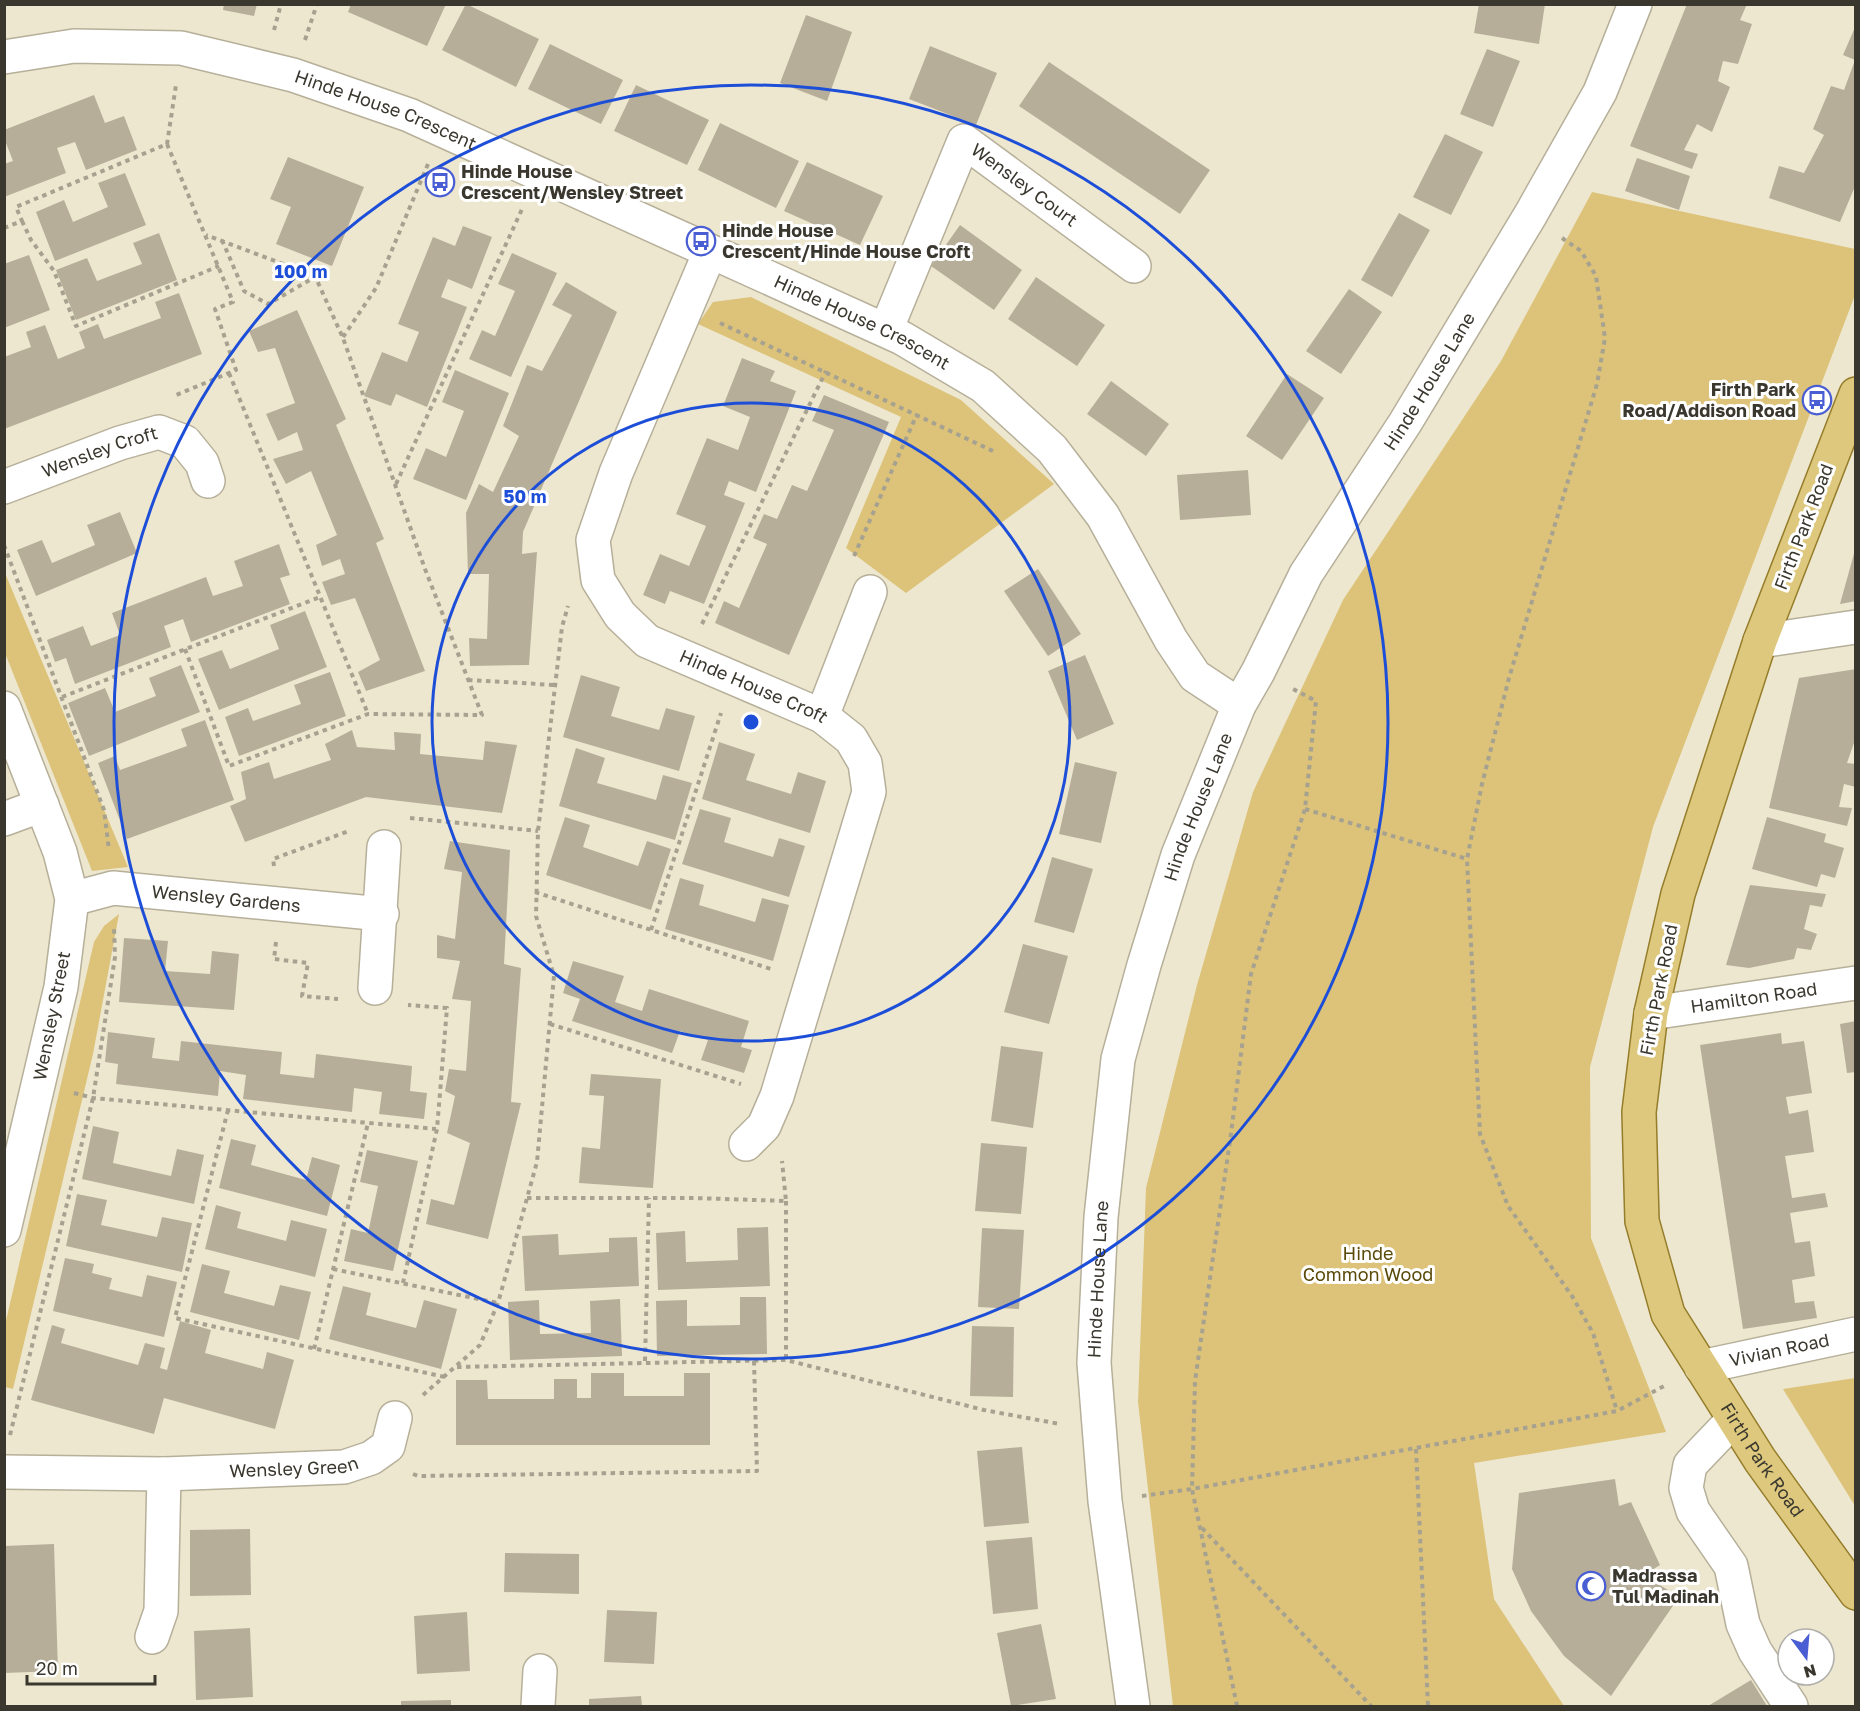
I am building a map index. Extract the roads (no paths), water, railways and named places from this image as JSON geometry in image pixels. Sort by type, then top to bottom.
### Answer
[{"type":"main road","name":"Firth Park Road","points":[[1856,393],[1760,641],[1678,894],[1651,1012],[1639,1112],[1642,1221],[1668,1314],[1760,1460],[1856,1593]]},
{"type":"street","name":"Hinde House Lane","points":[[1133,1707],[1105,1501],[1094,1363],[1101,1218],[1118,1059],[1178,855],[1239,705],[1258,672],[1315,557],[1405,423],[1531,214],[1600,92],[1635,4]]},
{"type":"street","name":"Hinde House Crescent","points":[[4,57],[74,46],[181,48],[293,75],[409,115],[886,330],[983,386],[1052,449],[1103,516],[1172,640],[1195,676],[1239,705]]},
{"type":"street","name":"Wensley Court","points":[[886,330],[964,141],[1134,266]]},
{"type":"street","name":"Hinde House Croft","points":[[710,252],[616,473],[593,540],[598,579],[620,615],[647,641],[822,716],[851,739],[865,763],[870,792],[777,1096],[764,1126],[746,1144]]},
{"type":"street","name":"Wensley Croft","points":[[4,487],[120,443],[159,432],[184,442],[202,463],[208,481]]},
{"type":"street","points":[[822,716],[870,592]]},
{"type":"street","points":[[1760,641],[1856,627]]},
{"type":"street","name":"Wensley Street","points":[[4,708],[60,852],[72,899],[61,987],[4,1230]]},
{"type":"street","points":[[4,819],[42,805]]},
{"type":"street","points":[[362,994],[381,914],[384,848]]},
{"type":"street","name":"Wensley Gardens","points":[[72,899],[113,888],[381,914]]},
{"type":"street","name":"Hamilton Road","points":[[1651,1012],[1856,983]]},
{"type":"street","name":"Vivian Road","points":[[1701,1367],[1856,1334]]},
{"type":"street","name":"Wensley Green","points":[[4,1472],[164,1474],[344,1467],[371,1458],[388,1446],[395,1418]]},
{"type":"street","points":[[1734,1419],[1690,1465],[1686,1488],[1693,1511],[1731,1566],[1743,1624],[1755,1651],[1791,1707]]},
{"type":"street","points":[[152,1637],[161,1611],[164,1474]]},
{"type":"street","points":[[538,1707],[540,1671]]},
{"type":"place","name":"Hinde House Crescent/Wensley Street","points":[[440,182]]},
{"type":"place","name":"Hinde House Crescent/Hinde House Croft","points":[[701,241]]},
{"type":"place","name":"Firth Park Road/Addison Road","points":[[1817,400]]},
{"type":"place","name":"Madrassa Tul Madinah","points":[[1591,1586]]},
{"type":"park label","name":"Hinde Common Wood","points":[[1368,1264]]}]
